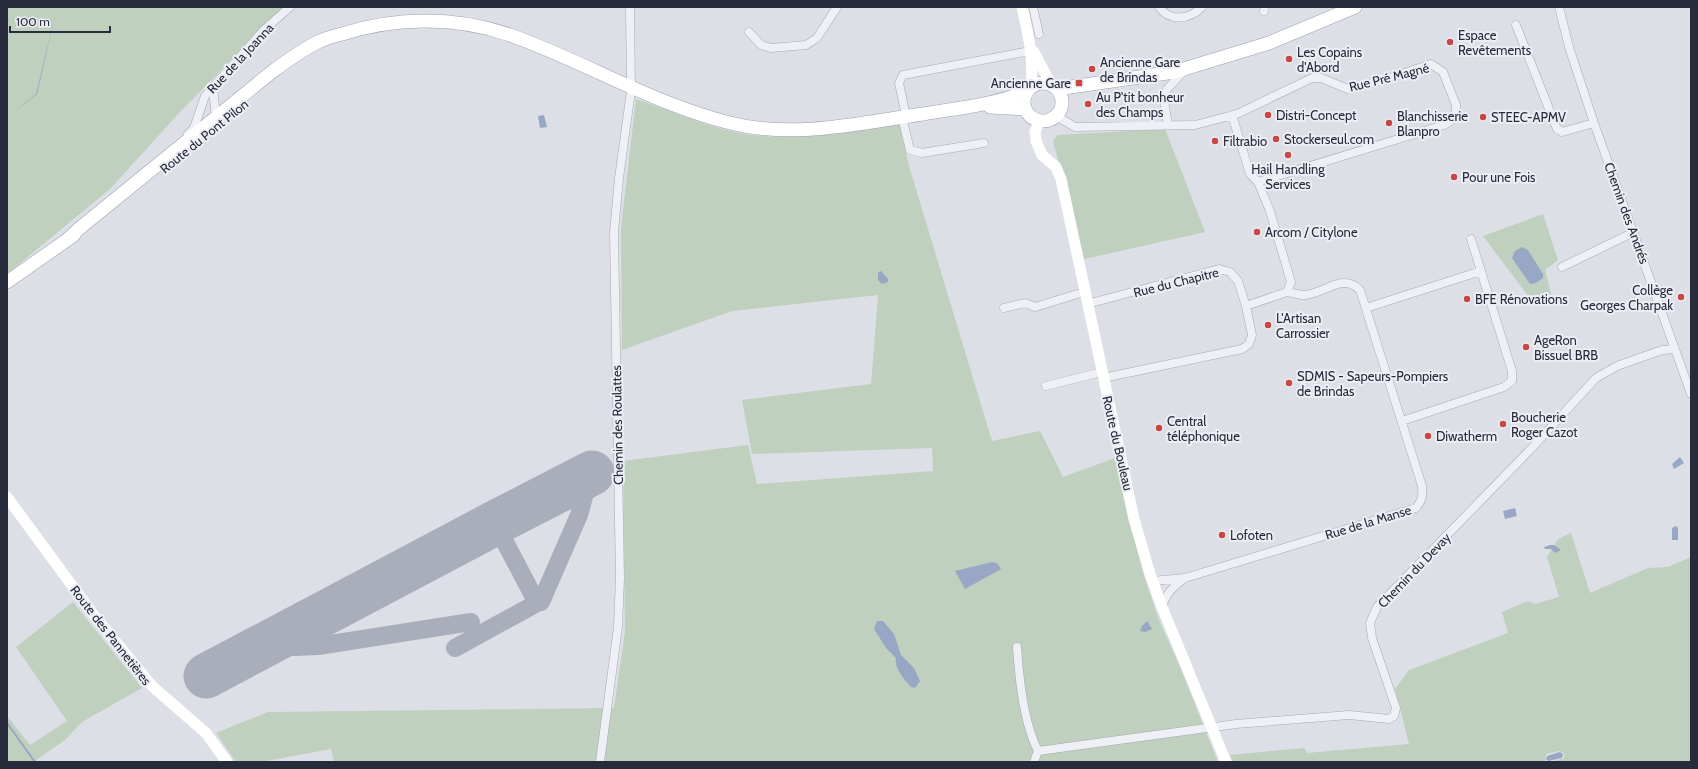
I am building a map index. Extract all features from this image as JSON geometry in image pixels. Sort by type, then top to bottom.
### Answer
[{"type":"main road","points":[[1022,7],[1030,46],[1033,73],[1029,89],[1024,97],[1025,109],[1033,118],[1039,121],[1045,121],[1056,116],[1062,105],[1057,91],[1030,46]]},
{"type":"main road","points":[[342,34],[391,22],[427,20],[468,23],[509,35],[689,110],[729,123],[749,127],[786,130],[810,129],[904,117],[968,106],[1016,96],[1042,83],[1057,91],[1188,68],[1269,43],[1356,7]]},
{"type":"main road","name":"Route du Pont Pilon","points":[[7,282],[120,204],[218,121],[233,103],[273,71],[302,51],[322,40],[342,34]]},
{"type":"main road","name":"Route du Pont Pilon","points":[[68,239],[171,153],[218,121],[305,55],[342,34]]},
{"type":"main road","points":[[968,106],[1025,109]]},
{"type":"main road","name":"Route du Bouleau","points":[[1039,121],[1035,132],[1036,141],[1042,155],[1056,167],[1061,179],[1084,292],[1134,519],[1152,581],[1213,727],[1226,762]]},
{"type":"main road","name":"Route des Pannetières","points":[[7,497],[93,614],[152,686],[206,733],[227,762]]},
{"type":"street","name":"Rue de la Joanna","points":[[171,153],[194,128],[203,106],[205,96],[265,29],[290,7]]},
{"type":"street","name":"Chemin des Roulattes","points":[[600,762],[618,627],[620,578],[614,232],[619,178],[631,87],[630,7]]},
{"type":"street","points":[[749,32],[761,45],[771,48],[806,45],[812,43],[817,38],[837,7]]},
{"type":"street","points":[[1033,7],[1039,34]]},
{"type":"street","points":[[1159,7],[1170,16],[1179,18],[1188,17],[1202,7]]},
{"type":"street","name":"Chemin des Andrés","points":[[1558,7],[1568,47],[1594,123],[1691,394]]},
{"type":"street","points":[[1516,25],[1557,129],[1562,132],[1594,123]]},
{"type":"street","points":[[984,143],[922,153],[910,150],[899,83],[903,75],[1030,46]]},
{"type":"street","name":"Rue Pré Magné","points":[[1056,116],[1075,127],[1195,125],[1232,115],[1312,78],[1321,78],[1348,89],[1381,81],[1431,64],[1443,72],[1456,105],[1456,114],[1452,120],[1444,125],[1258,182]]},
{"type":"street","points":[[1168,125],[1164,100],[1166,89],[1188,68]]},
{"type":"street","points":[[203,106],[208,117],[218,121],[213,87]]},
{"type":"street","points":[[215,97],[225,103],[233,103]]},
{"type":"street","points":[[1232,115],[1250,174],[1258,182],[1270,212],[1291,282],[1287,292],[1246,306]]},
{"type":"street","points":[[1562,267],[1634,232]]},
{"type":"street","points":[[1402,421],[1504,387],[1512,381],[1512,371],[1471,239]]},
{"type":"street","name":"Rue du Chapitre","points":[[1046,386],[1242,349],[1249,344],[1252,335],[1246,306],[1238,281],[1230,272],[1219,269],[1087,304]]},
{"type":"street","points":[[1366,308],[1481,271]]},
{"type":"street","name":"Rue de la Manse","points":[[1185,578],[1416,508],[1423,495],[1422,486],[1360,290],[1349,282],[1343,282],[1306,295],[1287,292]]},
{"type":"street","points":[[1004,308],[1025,303],[1035,307],[1084,292]]},
{"type":"street","name":"Chemin du Devay","points":[[1038,751],[1236,724],[1349,715],[1389,719],[1394,716],[1396,708],[1372,638],[1370,623],[1377,607],[1528,452],[1596,378],[1617,366],[1662,350],[1675,349]]},
{"type":"street","points":[[1152,581],[1185,578]]},
{"type":"street","points":[[1162,607],[1164,599],[1172,587],[1185,578]]},
{"type":"street","points":[[1017,647],[1019,677],[1033,741],[1038,751],[1034,762]]},
{"type":"green space","points":[[7,7],[283,7],[179,113],[110,189],[7,274]]},
{"type":"green space","points":[[636,99],[714,127],[747,134],[769,136],[812,135],[899,122],[909,166],[992,441],[1040,431],[1063,477],[1115,458],[1144,576],[1159,620],[1180,667],[1218,762],[334,762],[331,749],[261,762],[236,762],[216,733],[268,712],[614,708],[625,632],[623,461],[748,445],[757,484],[933,471],[932,448],[752,454],[742,400],[871,384],[878,295],[732,311],[622,350],[621,228]]},
{"type":"green space","points":[[1165,129],[1205,232],[1084,259],[1053,141],[1058,135]]},
{"type":"green space","points":[[1543,214],[1558,260],[1545,270],[1551,294],[1535,305],[1483,236]]},
{"type":"green space","points":[[1571,533],[1590,593],[1648,568],[1668,567],[1691,557],[1691,762],[1552,762],[1564,758],[1564,753],[1559,751],[1546,754],[1545,762],[1233,762],[1230,755],[1304,748],[1307,753],[1409,744],[1395,689],[1409,670],[1508,633],[1502,612],[1528,601],[1535,604],[1559,597],[1547,557],[1558,539]]},
{"type":"green space","points":[[73,602],[142,688],[82,722],[65,740],[36,760],[37,762],[7,762],[7,716],[30,745],[67,721],[16,647]]},
{"type":"water","points":[[57,7],[37,94],[7,118],[36,94]]},
{"type":"water","points":[[544,115],[547,127],[540,128],[538,116]]},
{"type":"water","points":[[1522,247],[1528,250],[1543,274],[1543,278],[1536,283],[1530,284],[1512,258],[1515,251]]},
{"type":"water","points":[[881,271],[888,279],[888,282],[882,284],[878,280],[878,273]]},
{"type":"water","points":[[1680,457],[1684,463],[1674,469],[1672,464]]},
{"type":"water","points":[[1515,508],[1517,516],[1505,519],[1503,511]]},
{"type":"water","points":[[1676,526],[1678,528],[1678,540],[1672,540],[1672,528]]},
{"type":"water","points":[[1554,545],[1561,550],[1555,553],[1551,549],[1545,549],[1544,547]]},
{"type":"water","points":[[992,562],[997,563],[1001,569],[965,589],[955,571]]},
{"type":"water","points":[[877,621],[883,621],[894,634],[901,655],[914,668],[920,681],[915,688],[911,687],[900,674],[896,658],[886,648],[874,629]]},
{"type":"water","points":[[1147,621],[1152,629],[1145,632],[1140,631],[1142,626]]},
{"type":"water","points":[[1560,752],[1563,754],[1562,758],[1548,761],[1546,759],[1547,756]]},
{"type":"waterway","points":[[7,723],[35,762]]},
{"type":"taxiway","points":[[541,602],[579,515],[584,497],[584,478]]},
{"type":"taxiway","points":[[455,648],[537,603],[495,523]]},
{"type":"taxiway","points":[[268,643],[295,647],[318,646],[471,622]]},
{"type":"runway","points":[[206,676],[592,473]]},
{"type":"place","name":"Espace Revêtements","points":[[1450,42]]},
{"type":"place","name":"Les Copains d'Abord","points":[[1289,59]]},
{"type":"place","name":"Ancienne Gare de Brindas","points":[[1092,69]]},
{"type":"place","name":"Ancienne Gare","points":[[1079,83]]},
{"type":"place","name":"Au P'tit bonheur des Champs","points":[[1088,104]]},
{"type":"place","name":"Distri-Concept","points":[[1268,115]]},
{"type":"place","name":"STEEC-APMV","points":[[1483,117]]},
{"type":"place","name":"Blanchisserie Blanpro","points":[[1389,123]]},
{"type":"place","name":"Stockerseul.com","points":[[1276,139]]},
{"type":"place","name":"Filtrabio","points":[[1215,141]]},
{"type":"place","name":"Hail Handling Services","points":[[1288,155]]},
{"type":"place","name":"Pour une Fois","points":[[1454,177]]},
{"type":"place","name":"Arcom / Citylone","points":[[1257,232]]},
{"type":"place","name":"Collège Georges Charpak","points":[[1681,297]]},
{"type":"place","name":"BFE Rénovations","points":[[1467,299]]},
{"type":"place","name":"L'Artisan Carrossier","points":[[1268,325]]},
{"type":"place","name":"AgeRon Bissuel BRB","points":[[1526,347]]},
{"type":"place","name":"SDMIS - Sapeurs-Pompiers de Brindas","points":[[1289,383]]},
{"type":"place","name":"Boucherie Roger Cazot","points":[[1503,424]]},
{"type":"place","name":"Central téléphonique","points":[[1159,428]]},
{"type":"place","name":"Diwatherm","points":[[1428,436]]},
{"type":"place","name":"Lofoten","points":[[1222,535]]}]
